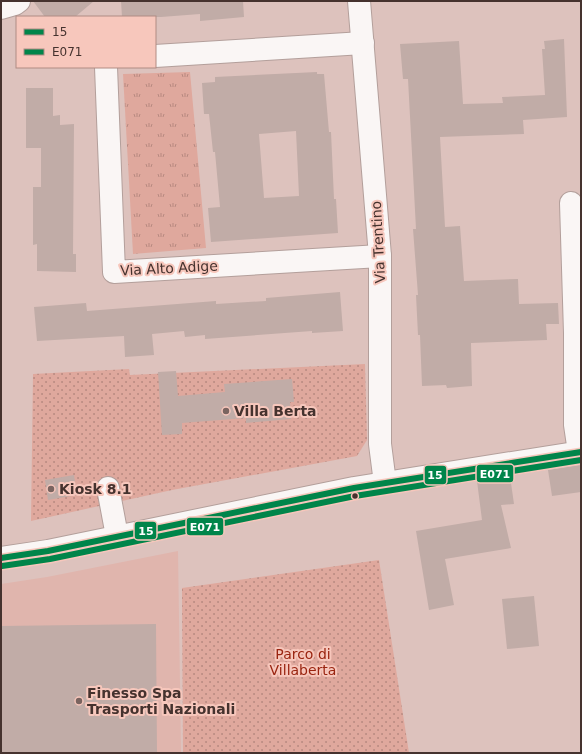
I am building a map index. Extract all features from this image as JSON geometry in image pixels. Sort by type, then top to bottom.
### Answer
[{"type":"street","points":[[1,8],[15,4],[19,1]]},
{"type":"street","name":"Via Trentino","points":[[359,1],[380,256],[380,444],[385,483]]},
{"type":"street","points":[[156,56],[362,43]]},
{"type":"street","name":"Via Alto Adige","points":[[106,68],[114,272],[380,256]]},
{"type":"street","points":[[1,558],[48,550],[303,497],[580,452],[575,425],[575,333],[571,203]]},
{"type":"street","points":[[108,488],[117,536]]},
{"type":"shaded area","points":[[178,551],[181,753],[1,753],[1,584],[47,577]]},
{"type":"green space","points":[[190,72],[206,248],[133,254],[123,74]]},
{"type":"green space","points":[[365,364],[367,440],[357,456],[172,490],[31,521],[33,374],[129,369],[130,375]]},
{"type":"green space","name":"Parco di Villaberta","points":[[379,560],[409,753],[183,753],[182,588]]},
{"type":"building","points":[[33,1],[94,1],[76,16],[44,16]]},
{"type":"building","points":[[121,1],[243,1],[244,17],[200,21],[200,14],[161,17],[122,16]]},
{"type":"building","points":[[564,39],[567,117],[523,120],[524,134],[440,137],[445,227],[460,226],[464,281],[518,279],[519,304],[558,303],[559,324],[546,324],[547,340],[471,343],[472,386],[447,388],[446,385],[422,386],[420,335],[418,335],[416,295],[418,295],[413,229],[416,229],[408,79],[403,79],[400,44],[459,41],[463,104],[503,103],[502,97],[545,95],[542,49],[545,49],[544,41]]},
{"type":"building","points":[[317,72],[317,74],[324,74],[329,132],[331,132],[334,199],[336,199],[338,233],[211,242],[208,208],[220,207],[215,152],[213,152],[209,114],[204,114],[202,83],[215,82],[215,77]],"holes":[[[296,131],[299,196],[264,198],[259,134]]]},
{"type":"building","points":[[26,88],[53,88],[53,116],[60,115],[60,125],[74,124],[73,254],[76,254],[76,272],[37,271],[37,244],[33,245],[33,187],[41,187],[41,148],[26,148]]},
{"type":"building","points":[[340,292],[343,331],[312,333],[312,331],[205,339],[205,335],[185,337],[184,331],[152,334],[154,355],[125,357],[124,336],[37,341],[34,307],[86,303],[87,311],[216,301],[216,304],[266,301],[266,298]]},
{"type":"building","name":"Villa Berta","points":[[176,371],[178,396],[225,392],[224,384],[292,379],[294,402],[290,402],[291,419],[246,423],[246,418],[182,423],[182,434],[162,435],[158,372]]},
{"type":"building","points":[[581,465],[581,492],[552,496],[548,470]]},
{"type":"building","points":[[74,475],[77,495],[48,500],[45,480]]},
{"type":"building","points":[[510,476],[514,504],[501,505],[511,548],[445,559],[454,605],[429,610],[416,531],[482,520],[477,481]]},
{"type":"building","points":[[534,596],[539,646],[507,649],[502,599]]},
{"type":"building","name":"Finesso Spa Trasporti Nazionali","points":[[156,624],[157,753],[1,753],[1,626]]},
{"type":"transit line","name":"15","points":[[1,558],[48,551],[354,488],[581,452]]},
{"type":"transit line","name":"E071","points":[[2,566],[50,559],[355,496],[581,460]]},
{"type":"place","name":"Villa Berta","points":[[226,411]]},
{"type":"place","name":"Kiosk 8.1","points":[[51,489]]},
{"type":"place","name":"Finesso Spa Trasporti Nazionali","points":[[79,701]]}]
